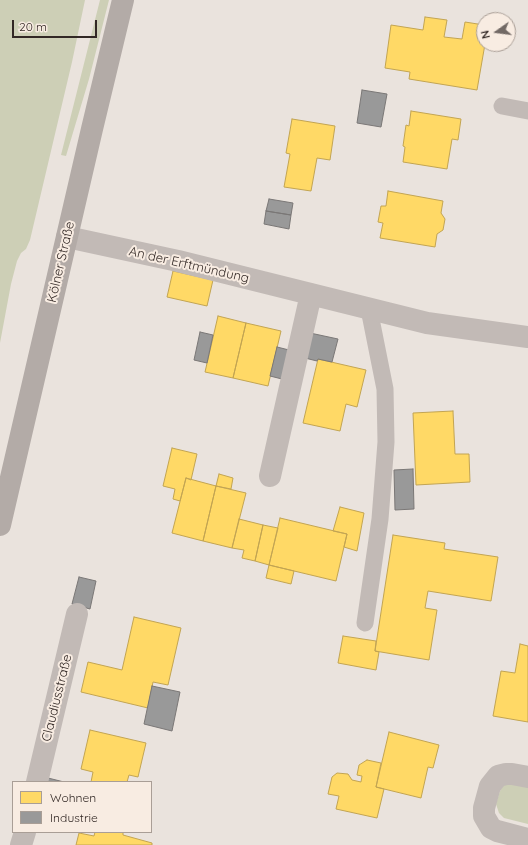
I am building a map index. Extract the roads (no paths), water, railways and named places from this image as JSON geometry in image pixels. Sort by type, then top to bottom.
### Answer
[{"type":"main road","name":"Kölner Straße","points":[[0,525],[92,129],[124,0]]},
{"type":"street","name":"An der Erftmündung","points":[[67,237],[178,261],[427,323],[526,334]]},
{"type":"street","points":[[270,476],[311,294]]},
{"type":"street","name":"Claudiusstraße","points":[[36,781],[77,614]]},
{"type":"street","points":[[528,777],[512,774],[498,776],[490,786],[484,808],[484,816],[491,828],[528,839]]},
{"type":"street","points":[[21,845],[24,833]]},
{"type":"lane","points":[[502,106],[528,111]]},
{"type":"lane","points":[[365,623],[380,519],[386,442],[385,390],[369,309]]}]
